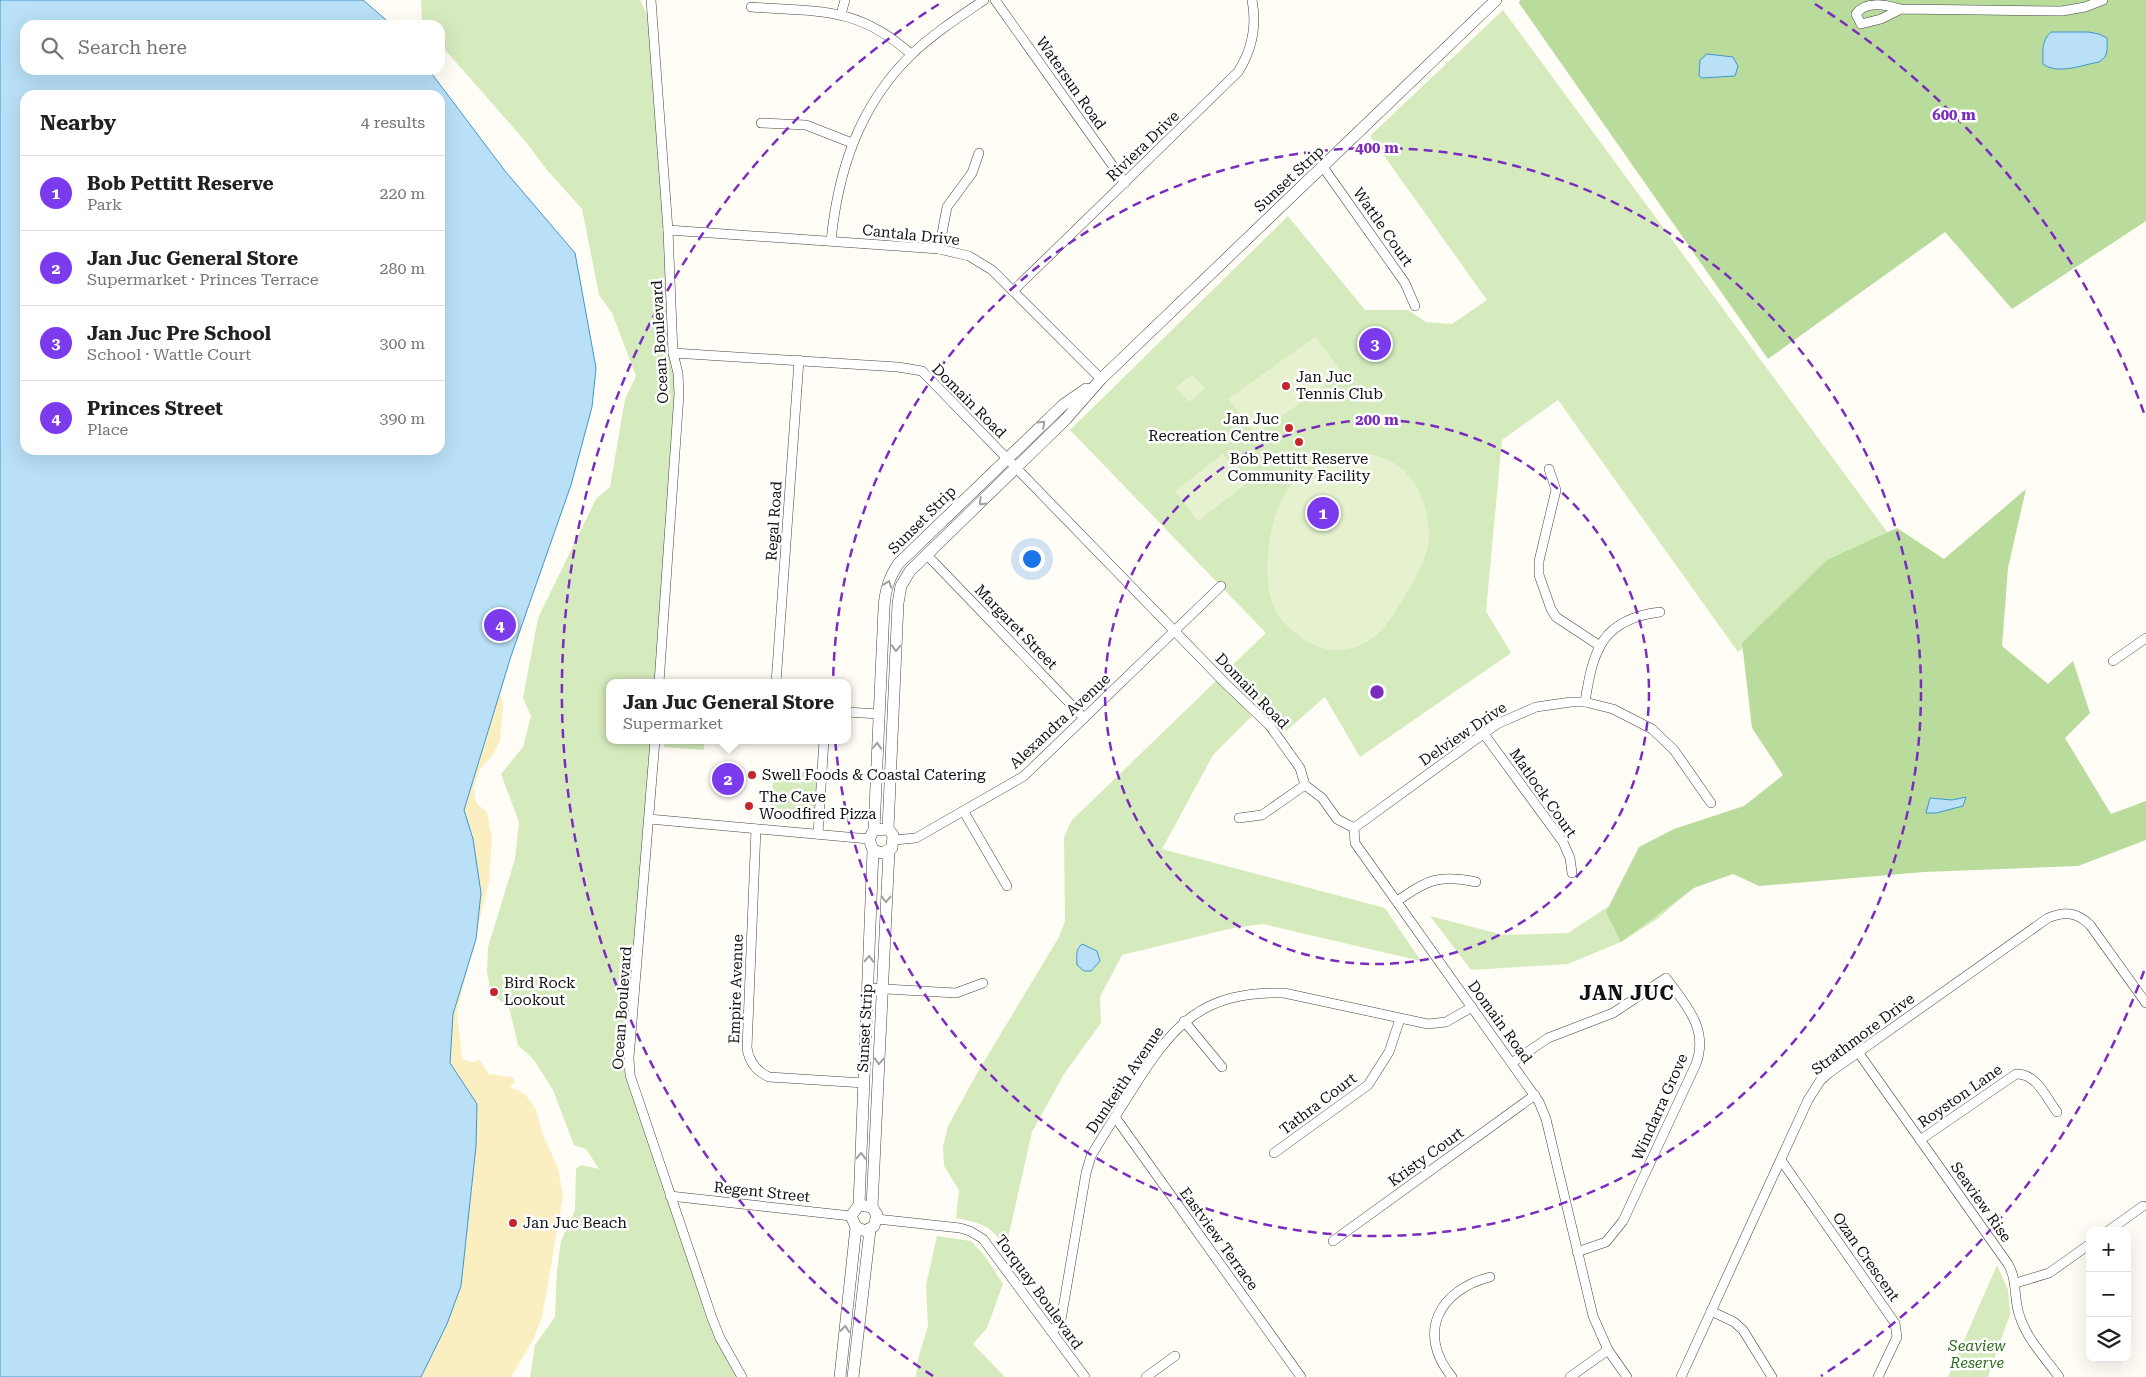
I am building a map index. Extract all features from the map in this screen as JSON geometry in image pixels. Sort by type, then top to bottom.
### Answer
[{"type":"street","name":"Ocean Boulevard","points":[[651,0],[668,230],[674,353],[678,373],[679,394],[659,679]]},
{"type":"street","points":[[841,14],[845,0]]},
{"type":"street","points":[[831,241],[839,185],[852,143],[877,96],[911,54],[938,32],[984,0]]},
{"type":"street","name":"Watersun Road","points":[[995,0],[1125,182]]},
{"type":"street","name":"Riviera Drive","points":[[1013,291],[1238,72],[1252,42],[1254,19],[1252,0]]},
{"type":"street","name":"Sunset Strip","points":[[888,829],[899,594],[905,579],[927,554],[1018,468],[1102,379],[1496,0]]},
{"type":"street","points":[[1901,8],[2062,11],[2085,7],[2104,0]]},
{"type":"street","points":[[751,7],[841,14],[878,28],[911,54]]},
{"type":"street","points":[[761,123],[806,125],[852,143]]},
{"type":"street","points":[[939,249],[943,219],[947,207],[972,173],[979,153]]},
{"type":"street","name":"Wattle Court","points":[[1323,167],[1405,283],[1415,306]]},
{"type":"street","name":"Cantala Drive","points":[[668,230],[939,249],[961,253],[981,262],[1102,379]]},
{"type":"street","name":"Domain Road","points":[[674,353],[903,367],[922,372],[1018,468],[1174,631],[1270,726],[1300,768],[1305,785],[1322,798],[1337,819],[1354,828],[1355,843],[1535,1095],[1546,1119],[1593,1316],[1608,1350],[1627,1377]]},
{"type":"street","name":"Regal Road","points":[[776,679],[799,360]]},
{"type":"street","name":"Sunset Strip","points":[[859,1205],[872,840],[884,595],[890,576],[899,563],[1063,405],[1102,379]]},
{"type":"street","points":[[1549,469],[1556,490],[1539,562],[1539,575],[1556,617],[1600,646]]},
{"type":"street","name":"Margaret Street","points":[[927,554],[1084,718]]},
{"type":"street","name":"Alexandra Avenue","points":[[892,845],[916,838],[1024,776],[1221,586]]},
{"type":"street","points":[[1585,702],[1592,665],[1600,646],[1622,622],[1639,614],[1660,612]]},
{"type":"street","points":[[2113,661],[2146,638]]},
{"type":"street","name":"Delview Drive","points":[[1354,828],[1509,718],[1536,707],[1559,703],[1585,702],[1627,714],[1652,729],[1674,750],[1711,803]]},
{"type":"street","points":[[851,712],[878,714]]},
{"type":"street","name":"Matlock Court","points":[[1484,734],[1563,842],[1570,858],[1572,873]]},
{"type":"street","name":"Ocean Boulevard","points":[[655,744],[629,1067],[633,1085],[712,1318],[720,1338],[742,1377]]},
{"type":"street","points":[[818,834],[824,744]]},
{"type":"street","points":[[1239,818],[1262,815],[1305,785]]},
{"type":"street","points":[[964,812],[1007,886]]},
{"type":"street","points":[[650,819],[872,840],[888,829],[892,845],[882,853],[872,840]]},
{"type":"street","name":"Empire Avenue","points":[[756,829],[747,1048],[750,1061],[758,1071],[769,1076],[864,1083]]},
{"type":"street","name":"Sunset Strip","points":[[877,1219],[872,1207],[882,989],[892,845]]},
{"type":"street","points":[[1397,901],[1436,879],[1455,878],[1476,882]]},
{"type":"street","name":"Strathmore Drive","points":[[1681,1377],[1814,1089],[1829,1073],[2048,918],[2058,914],[2074,914],[2090,924],[2146,1003]]},
{"type":"street","name":"Windarra Grove","points":[[1513,1062],[1548,1038],[1613,1013],[1666,978],[1697,1023],[1700,1044],[1696,1064],[1623,1221],[1606,1242],[1577,1252]]},
{"type":"street","points":[[868,988],[956,993],[983,983]]},
{"type":"street","name":"Dunkeith Avenue","points":[[1052,1332],[1060,1320],[1088,1164],[1163,1042],[1184,1021],[1227,999],[1268,993],[1284,993],[1400,1019],[1438,1024],[1456,1018],[1472,1007]]},
{"type":"street","name":"Tathra Court","points":[[1274,1154],[1368,1085],[1389,1052],[1400,1019]]},
{"type":"street","points":[[1184,1021],[1222,1067]]},
{"type":"street","name":"Seaview Rise","points":[[1858,1052],[2008,1264],[2016,1283],[2018,1312],[2022,1324],[2059,1377]]},
{"type":"street","name":"Royston Lane","points":[[1920,1140],[2016,1074],[2025,1074],[2034,1080],[2057,1112]]},
{"type":"street","name":"Kristy Court","points":[[1333,1240],[1535,1095]]},
{"type":"street","name":"Eastview Terrace","points":[[1115,1118],[1302,1377]]},
{"type":"street","name":"Ozan Crescent","points":[[1780,1160],[1895,1323],[1897,1337],[1878,1377]]},
{"type":"street","name":"Regent Street","points":[[670,1196],[851,1216]]},
{"type":"street","points":[[840,1377],[856,1227],[851,1216],[859,1205],[872,1207]]},
{"type":"street","points":[[2114,1227],[2143,1206]]},
{"type":"street","points":[[854,1377],[870,1230],[877,1219]]},
{"type":"street","name":"Torquay Boulevard","points":[[877,1219],[960,1228],[976,1234],[989,1244],[1084,1377]]},
{"type":"street","points":[[856,1227],[870,1230]]},
{"type":"street","points":[[2016,1283],[2049,1273],[2086,1247]]},
{"type":"street","points":[[1452,1377],[1439,1358],[1435,1345],[1434,1332],[1440,1311],[1458,1291],[1474,1281],[1490,1277]]},
{"type":"street","points":[[1711,1311],[1738,1326],[1772,1377]]},
{"type":"street","points":[[1570,1377],[1608,1350]]},
{"type":"street","points":[[1146,1377],[1175,1356]]},
{"type":"green space","points":[[421,0],[640,0],[653,26],[678,373],[659,679],[606,679],[606,744],[655,744],[629,1067],[712,1318],[743,1377],[530,1377],[535,1345],[555,1317],[557,1270],[561,1241],[575,1210],[576,1169],[581,1165],[599,1169],[586,1149],[574,1145],[553,1090],[534,1060],[518,1045],[509,1007],[491,994],[487,972],[488,947],[515,859],[519,822],[501,774],[523,747],[531,716],[523,698],[538,618],[596,499],[610,487],[625,399],[636,376],[612,313],[599,295],[582,209],[445,50],[445,20],[422,20]]},
{"type":"green space","points":[[1520,0],[2146,0],[2146,221],[2012,309],[1945,232],[1768,359],[1519,3]]},
{"type":"green space","points":[[1503,10],[1891,537],[1738,652],[1558,400],[1502,440],[1486,611],[1511,653],[1360,757],[1325,697],[1286,731],[1271,712],[1226,671],[1266,633],[1070,430],[1288,216],[1365,310],[1408,310],[1426,322],[1452,324],[1487,300],[1370,136]]},
{"type":"green space","name":"Jan Juc Tennis Club","points":[[1315,337],[1343,373],[1256,434],[1228,399]]},
{"type":"green space","points":[[1192,374],[1205,389],[1189,402],[1176,388]]},
{"type":"green space","points":[[1223,454],[1246,484],[1198,521],[1175,491]]},
{"type":"green space","points":[[1366,454],[1381,457],[1394,463],[1405,471],[1413,481],[1425,506],[1428,520],[1427,550],[1422,565],[1411,585],[1381,631],[1364,644],[1351,649],[1326,649],[1302,638],[1281,619],[1273,606],[1267,570],[1272,530],[1284,495],[1300,477],[1328,464]]},
{"type":"green space","points":[[2026,489],[2008,568],[2002,646],[2048,684],[2073,661],[2090,713],[2065,738],[2111,814],[2146,801],[2146,840],[2078,866],[1924,872],[1759,886],[1733,874],[1694,888],[1621,942],[1606,912],[1639,847],[1674,829],[1744,806],[1783,775],[1752,728],[1742,643],[1827,560],[1897,528],[1944,559]]},
{"type":"green space","points":[[1217,680],[1252,716],[1213,755],[1162,849],[1385,908],[1421,961],[1263,924],[1233,928],[1122,955],[1100,997],[1101,1023],[1064,1074],[1032,1132],[1006,1247],[985,1226],[956,1218],[959,1190],[944,1166],[943,1147],[948,1126],[976,1075],[1059,937],[1065,921],[1064,837],[1072,820]]},
{"type":"green space","points":[[664,744],[704,744],[704,750],[664,747]]},
{"type":"green space","points":[[774,771],[817,773],[814,818],[770,816]]},
{"type":"green space","points":[[1698,884],[1657,919],[1621,942],[1568,964],[1471,970],[1430,916],[1504,935],[1568,933],[1618,900]]},
{"type":"green space","points":[[937,1236],[971,1241],[984,1255],[1003,1284],[987,1328],[973,1344],[1005,1377],[916,1377],[918,1359],[928,1326],[926,1285]]},
{"type":"green space","name":"Seaview Reserve","points":[[1997,1265],[2008,1290],[2010,1314],[1988,1377],[1948,1377]]},
{"type":"sand","points":[[494,688],[501,696],[503,707],[500,740],[493,755],[480,769],[474,787],[476,803],[487,812],[492,838],[489,882],[457,1011],[462,1059],[472,1062],[480,1060],[488,1074],[513,1077],[515,1083],[510,1087],[525,1094],[535,1108],[544,1137],[558,1168],[563,1196],[542,1317],[534,1338],[511,1377],[421,1377],[447,1324],[461,1286],[476,1146],[477,1104],[450,1063],[376,909]]},
{"type":"water","points":[[0,0],[363,0],[386,20],[20,20],[20,75],[433,75],[444,90],[20,90],[20,455],[445,455],[445,91],[505,171],[575,253],[596,368],[592,407],[571,485],[511,656],[464,810],[473,839],[481,893],[476,939],[453,1014],[450,1063],[477,1104],[476,1146],[461,1286],[447,1324],[421,1377],[0,1377]]},
{"type":"water","points":[[2051,32],[2088,32],[2099,34],[2107,38],[2106,55],[2099,62],[2078,67],[2056,69],[2049,67],[2043,64],[2043,51],[2044,43]]},
{"type":"water","points":[[1707,54],[1733,57],[1738,66],[1735,76],[1702,78],[1699,76],[1700,60]]},
{"type":"water","points":[[1966,797],[1963,806],[1936,813],[1926,813],[1930,798],[1952,800]]},
{"type":"water","points":[[1082,944],[1097,951],[1100,961],[1091,971],[1084,971],[1077,965],[1077,951]]},
{"type":"place","name":"Jan Juc Pre School","points":[[1375,344]]},
{"type":"place","name":"Jan Juc Tennis Club","points":[[1286,386]]},
{"type":"place","name":"Jan Juc Recreation Centre","points":[[1289,428]]},
{"type":"place","name":"Bob Pettitt Reserve Community Facility","points":[[1299,442]]},
{"type":"place","name":"Bob Pettitt Reserve","points":[[1323,513]]},
{"type":"place","name":"Princes Street","points":[[500,625]]},
{"type":"place","name":"Swell Foods & Coastal Catering","points":[[752,775]]},
{"type":"place","name":"Jan Juc General Store","points":[[728,779]]},
{"type":"place","name":"The Cave Woodfired Pizza","points":[[749,806]]},
{"type":"place","name":"Bird Rock Lookout","points":[[494,992]]},
{"type":"place","name":"Jan Juc Beach","points":[[513,1223]]},
{"type":"district","name":"JAN JUC","points":[[1627,993]]}]
